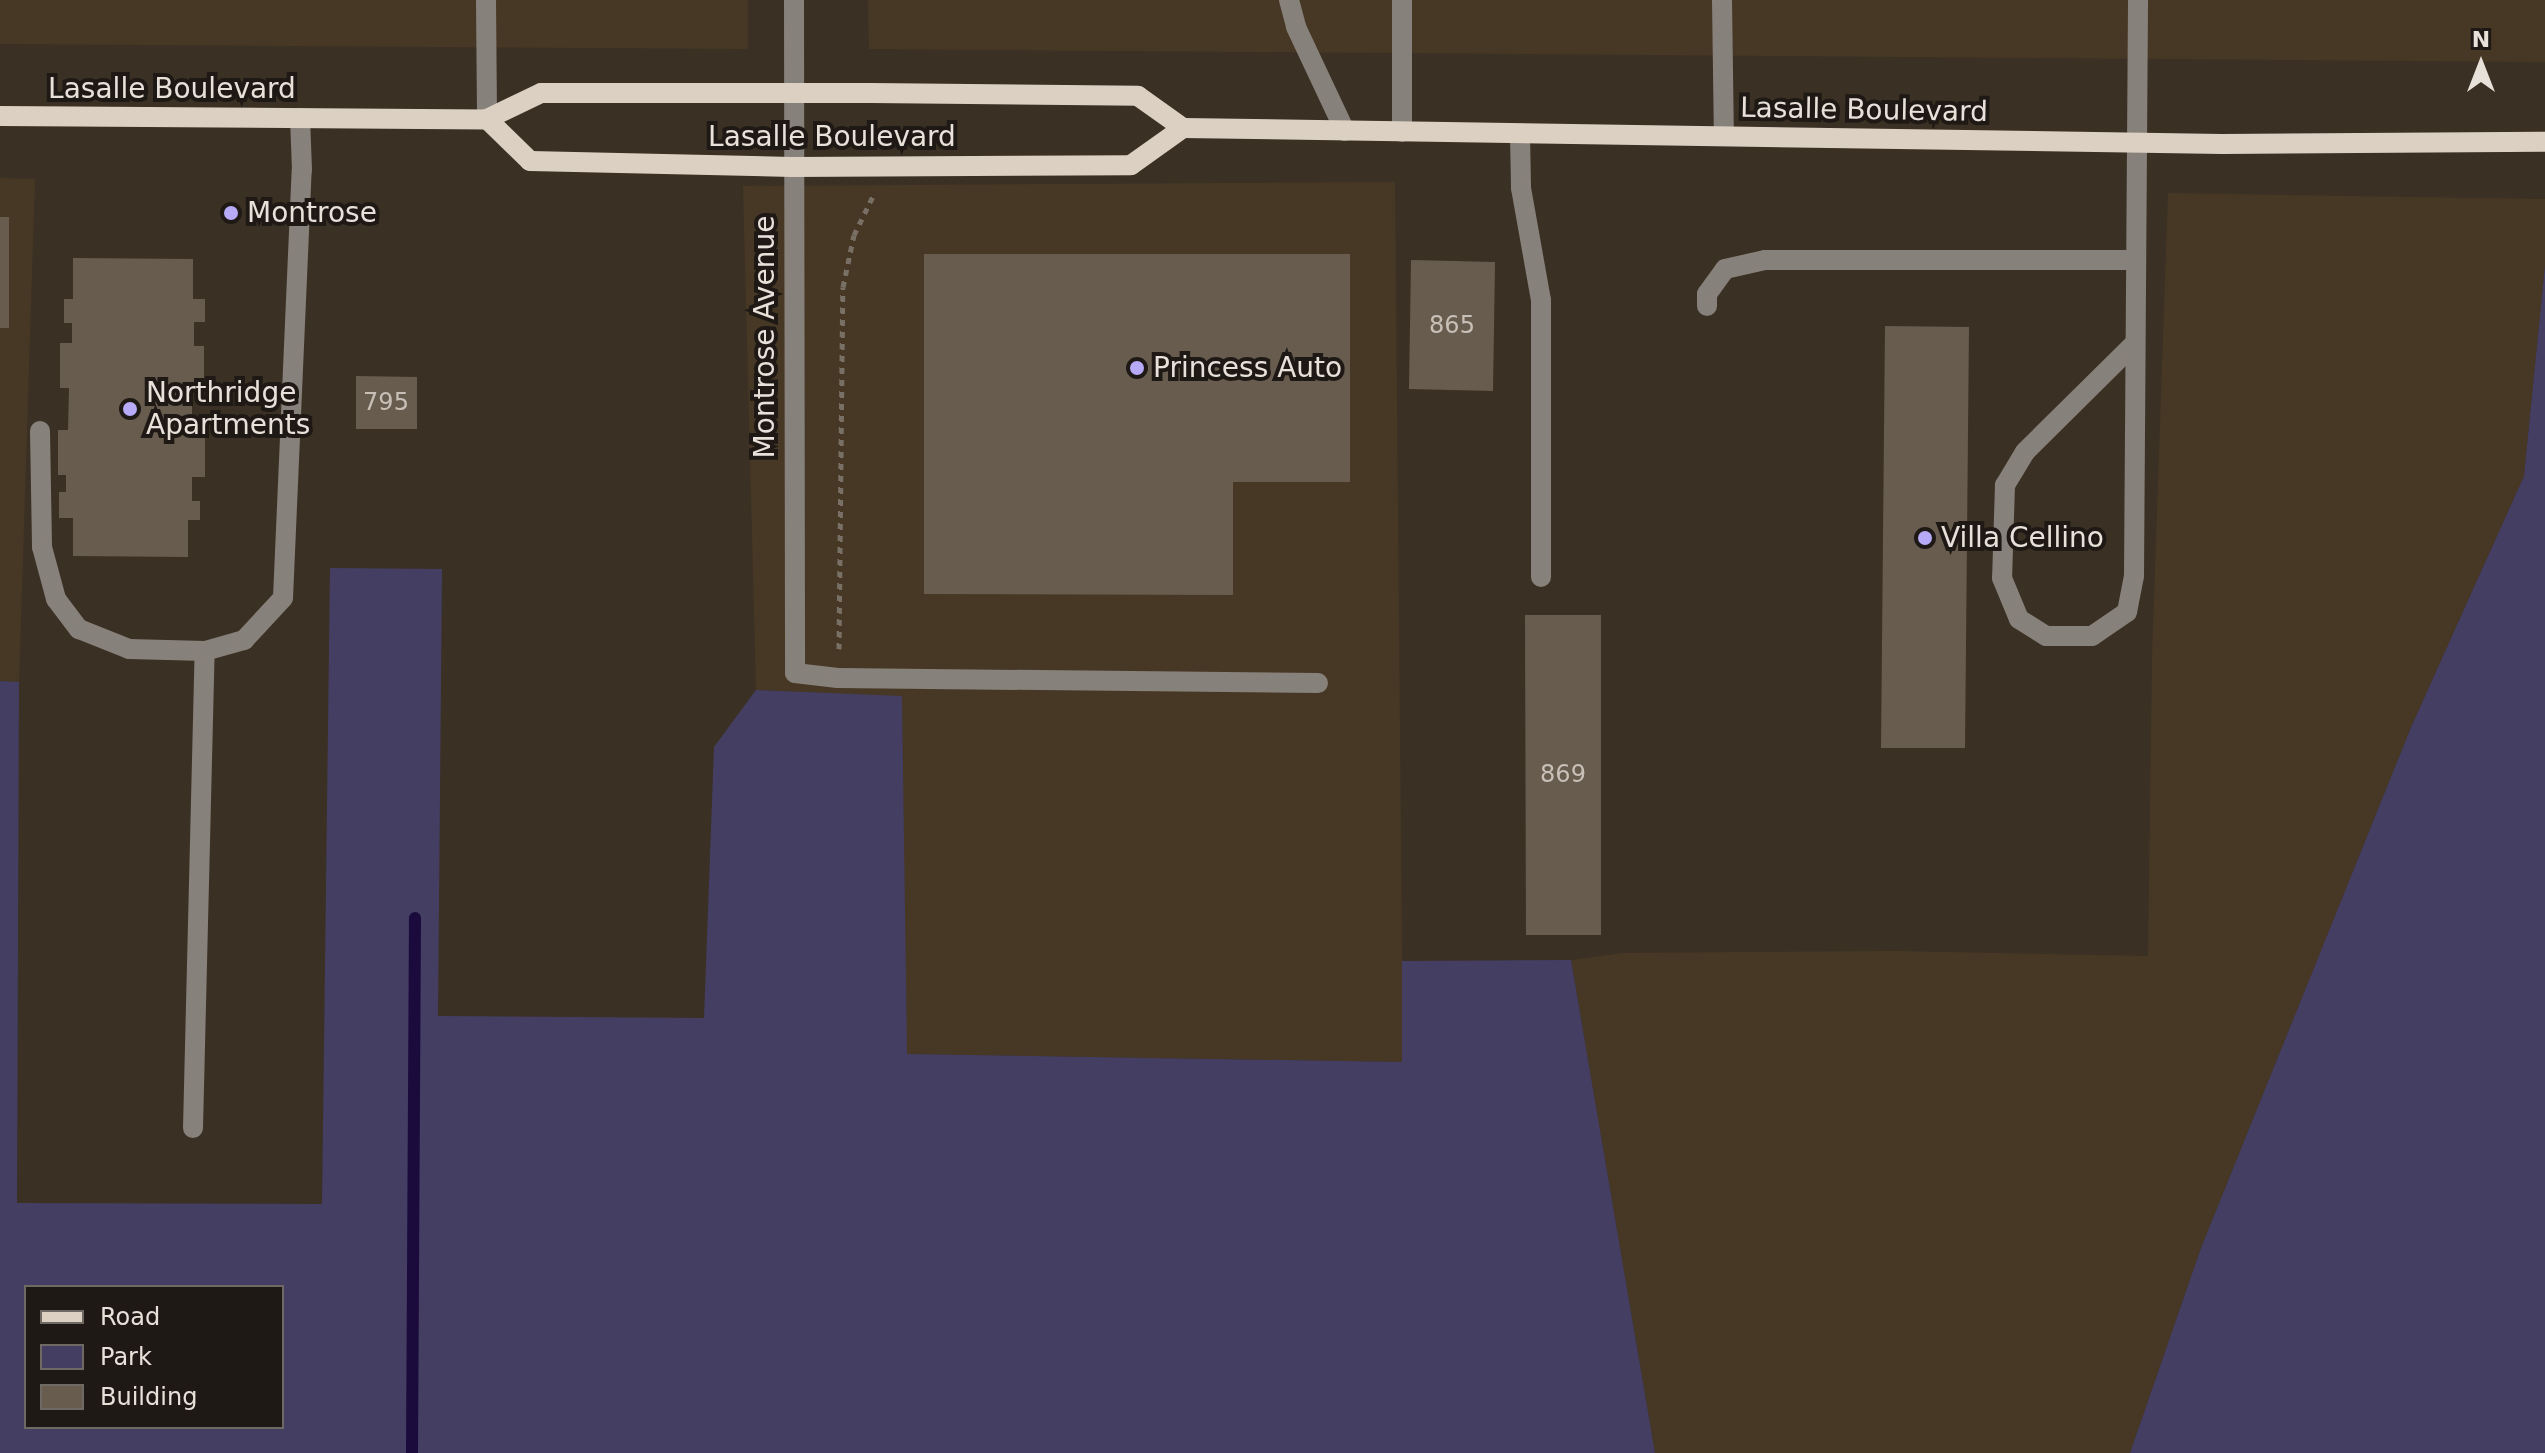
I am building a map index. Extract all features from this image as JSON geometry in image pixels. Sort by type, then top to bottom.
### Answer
[{"type":"main road","name":"Lasalle Boulevard","points":[[0,116],[487,119],[541,93],[793,92],[1138,96],[1183,128],[2136,143],[2545,142]]},
{"type":"main road","name":"Lasalle Boulevard","points":[[487,119],[530,161],[792,167],[1131,165],[1183,128]]},
{"type":"street","points":[[486,0],[487,119]]},
{"type":"street","name":"Montrose Avenue","points":[[794,0],[795,673],[838,678]]},
{"type":"street","points":[[1289,0],[1296,27],[1345,131]]},
{"type":"street","points":[[1402,0],[1402,132]]},
{"type":"street","points":[[1722,0],[1724,136]]},
{"type":"street","points":[[2134,344],[2025,452],[2005,485],[2002,578],[2019,619],[2046,636],[2092,636],[2127,612],[2134,576],[2138,0]]},
{"type":"street","points":[[40,431],[42,547],[56,599],[79,629],[129,649],[205,651],[244,640],[283,598],[302,170],[300,118]]},
{"type":"street","points":[[1520,134],[1521,188],[1541,300],[1541,577]]},
{"type":"street","points":[[1707,306],[1707,294],[1725,269],[1765,260],[2134,260]]},
{"type":"street","points":[[193,1128],[205,651]]},
{"type":"street","points":[[838,678],[1318,683]]},
{"type":"path","points":[[838,678],[843,287],[854,235],[873,197],[872,166]]},
{"type":"shaded area","points":[[0,0],[748,0],[748,49],[0,44]]},
{"type":"shaded area","points":[[868,0],[2545,0],[2545,62],[869,49]]},
{"type":"shaded area","points":[[0,178],[35,179],[19,682],[0,681]]},
{"type":"shaded area","points":[[1395,182],[1403,1062],[906,1054],[902,697],[756,690],[743,186]]},
{"type":"shaded area","points":[[2168,193],[2545,199],[2545,265],[2524,476],[2412,725],[2201,1248],[2130,1453],[1655,1453],[1571,960],[1623,953],[1895,951],[2148,956],[2152,658]]},
{"type":"green space","points":[[2545,265],[2545,1453],[2130,1453],[2201,1248],[2412,725],[2524,476]]},
{"type":"green space","points":[[330,568],[442,569],[438,1016],[704,1018],[714,747],[756,690],[902,696],[907,1054],[1402,1062],[1402,961],[1571,960],[1655,1453],[0,1453],[0,681],[19,682],[17,1203],[322,1204]]},
{"type":"building","points":[[0,217],[9,217],[9,328],[0,328]]},
{"type":"building","name":"Princess Auto","points":[[924,254],[1350,254],[1350,482],[1233,482],[1233,595],[924,594]]},
{"type":"building","name":"Northridge Apartments","points":[[73,258],[193,259],[193,299],[205,299],[205,322],[194,322],[194,346],[204,346],[204,387],[192,387],[192,430],[205,430],[205,477],[192,477],[192,501],[200,501],[200,520],[188,520],[188,557],[73,556],[73,518],[59,518],[59,492],[66,492],[66,475],[58,475],[58,430],[68,430],[69,388],[60,388],[60,343],[72,343],[72,323],[64,323],[64,299],[73,299]]},
{"type":"building","points":[[1411,260],[1495,262],[1493,391],[1409,389]]},
{"type":"building","name":"Villa Cellino","points":[[1885,326],[1969,327],[1965,748],[1881,748]]},
{"type":"building","points":[[356,376],[417,377],[417,429],[356,429]]},
{"type":"building","points":[[1525,615],[1601,615],[1601,935],[1526,935]]},
{"type":"waterway","points":[[412,1453],[415,918]]},
{"type":"place","name":"Montrose","points":[[231,213]]},
{"type":"place","name":"Princess Auto","points":[[1137,368]]},
{"type":"place","name":"Northridge Apartments","points":[[130,409]]},
{"type":"place","name":"Villa Cellino","points":[[1925,538]]}]
